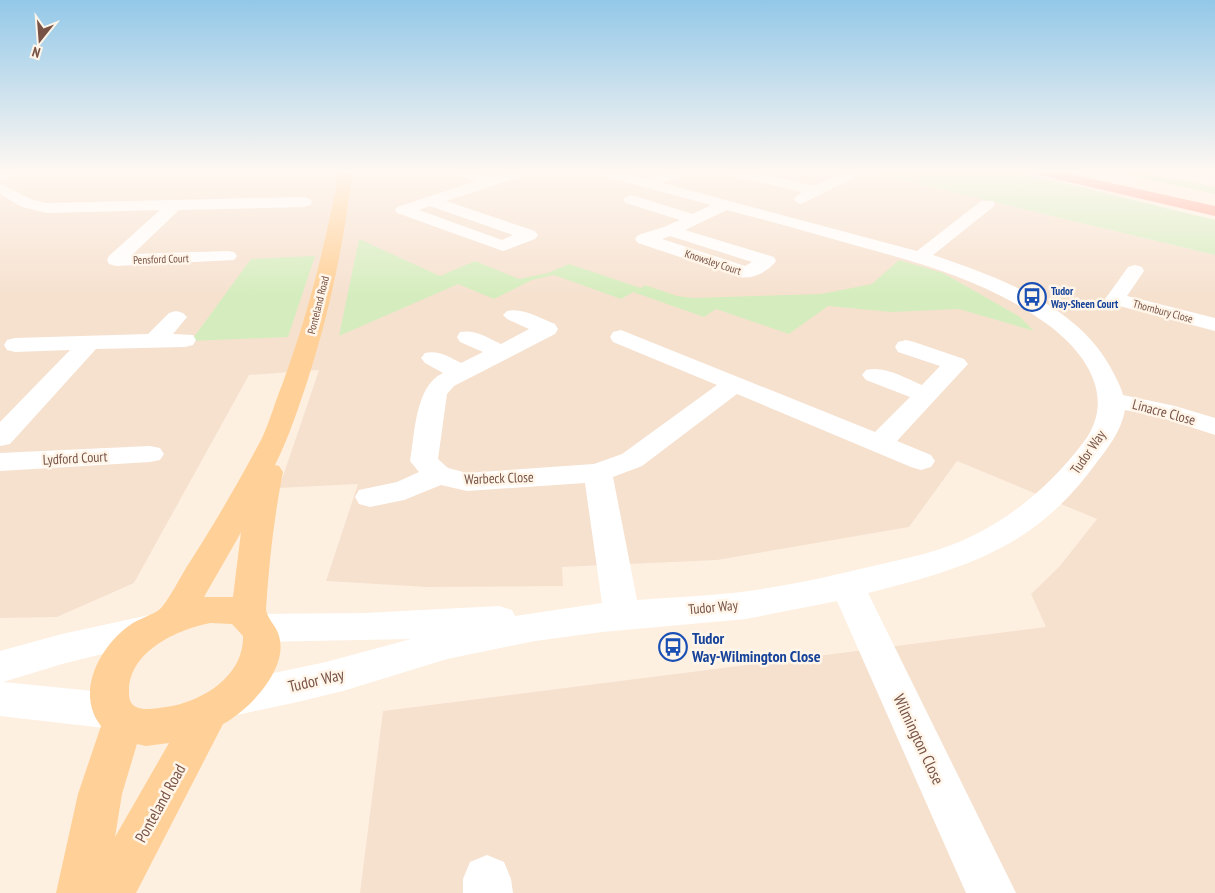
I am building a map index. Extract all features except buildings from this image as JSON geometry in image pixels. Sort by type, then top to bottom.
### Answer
[{"type":"main road","name":"Ponteland Road","points":[[253,622],[231,610],[211,609],[164,623],[138,640],[123,653],[113,669],[108,684],[107,699],[118,716],[139,726],[158,727],[184,723],[218,706],[250,678],[260,660],[263,642],[253,622],[258,519],[276,436],[309,341],[337,230],[340,212]]},
{"type":"main road","name":"Ponteland Road","points":[[164,623],[223,536],[276,436]]},
{"type":"main road","name":"Ponteland Road","points":[[110,893],[218,706]]},
{"type":"main road","points":[[81,893],[100,794],[118,716]]},
{"type":"street","name":"Pensford Court","points":[[168,212],[116,260],[228,256]]},
{"type":"street","points":[[408,212],[503,246],[529,234],[461,212]]},
{"type":"street","points":[[681,212],[694,218]]},
{"type":"street","name":"Knowsley Court","points":[[670,231],[767,261],[747,273],[644,239],[670,231],[708,212]]},
{"type":"street","points":[[754,212],[920,257],[972,274],[1015,294],[1052,317],[1077,339],[1095,361],[1106,379],[1113,400]]},
{"type":"street","points":[[920,257],[977,212]]},
{"type":"street","name":"Thornbury Close","points":[[1135,271],[1115,299],[1215,325]]},
{"type":"street","points":[[370,497],[404,490],[438,475],[424,461],[435,393],[445,381],[547,329],[514,314]]},
{"type":"street","points":[[154,341],[176,316]]},
{"type":"street","points":[[1215,329],[1210,340],[1215,345]]},
{"type":"street","points":[[468,337],[502,352]]},
{"type":"street","points":[[621,337],[920,461]]},
{"type":"street","points":[[16,345],[185,340]]},
{"type":"street","points":[[0,438],[90,343]]},
{"type":"street","points":[[879,444],[956,364],[906,347]]},
{"type":"street","points":[[433,358],[462,373]]},
{"type":"street","points":[[874,375],[926,395]]},
{"type":"street","name":"Warbeck Close","points":[[438,475],[467,482],[598,473],[632,460],[735,384]]},
{"type":"street","name":"Linacre Close","points":[[1113,400],[1166,410],[1215,427]]},
{"type":"street","name":"Tudor Way","points":[[218,706],[358,671],[458,641],[580,620],[749,604],[847,585],[926,566],[988,542],[1030,514],[1060,490],[1099,442],[1110,419],[1113,400]]},
{"type":"street","name":"Lydford Court","points":[[0,462],[150,454]]},
{"type":"street","points":[[598,473],[622,616]]},
{"type":"street","name":"Wilmington Close","points":[[847,585],[991,893]]},
{"type":"street","name":"Tudor Way","points":[[253,622],[365,626],[484,620],[580,620]]},
{"type":"street","points":[[0,667],[164,623]]},
{"type":"street","points":[[0,699],[118,716]]},
{"type":"shaded area","points":[[0,212],[1034,212],[1215,255],[1215,893],[360,893],[383,711],[1046,627],[1031,594],[1059,567],[1097,519],[957,461],[909,527],[717,560],[562,567],[563,586],[427,587],[326,581],[358,484],[279,488],[319,370],[249,375],[134,583],[57,617],[0,618]]},
{"type":"green space","points":[[1034,212],[1181,212],[1215,220],[1215,255]]},
{"type":"green space","points":[[359,239],[440,276],[475,261],[519,279],[548,273],[569,264],[641,288],[645,285],[677,296],[693,298],[821,294],[872,284],[899,260],[943,273],[1020,317],[1034,331],[959,309],[891,312],[828,306],[789,334],[716,309],[704,317],[633,292],[621,299],[554,275],[532,280],[494,299],[458,284],[339,336]]},
{"type":"green space","points":[[315,256],[288,337],[191,341],[251,259]]},
{"type":"place","name":"Tudor Way-Sheen Court","points":[[1032,297]]},
{"type":"place","name":"Tudor Way-Wilmington Close","points":[[673,647]]}]
